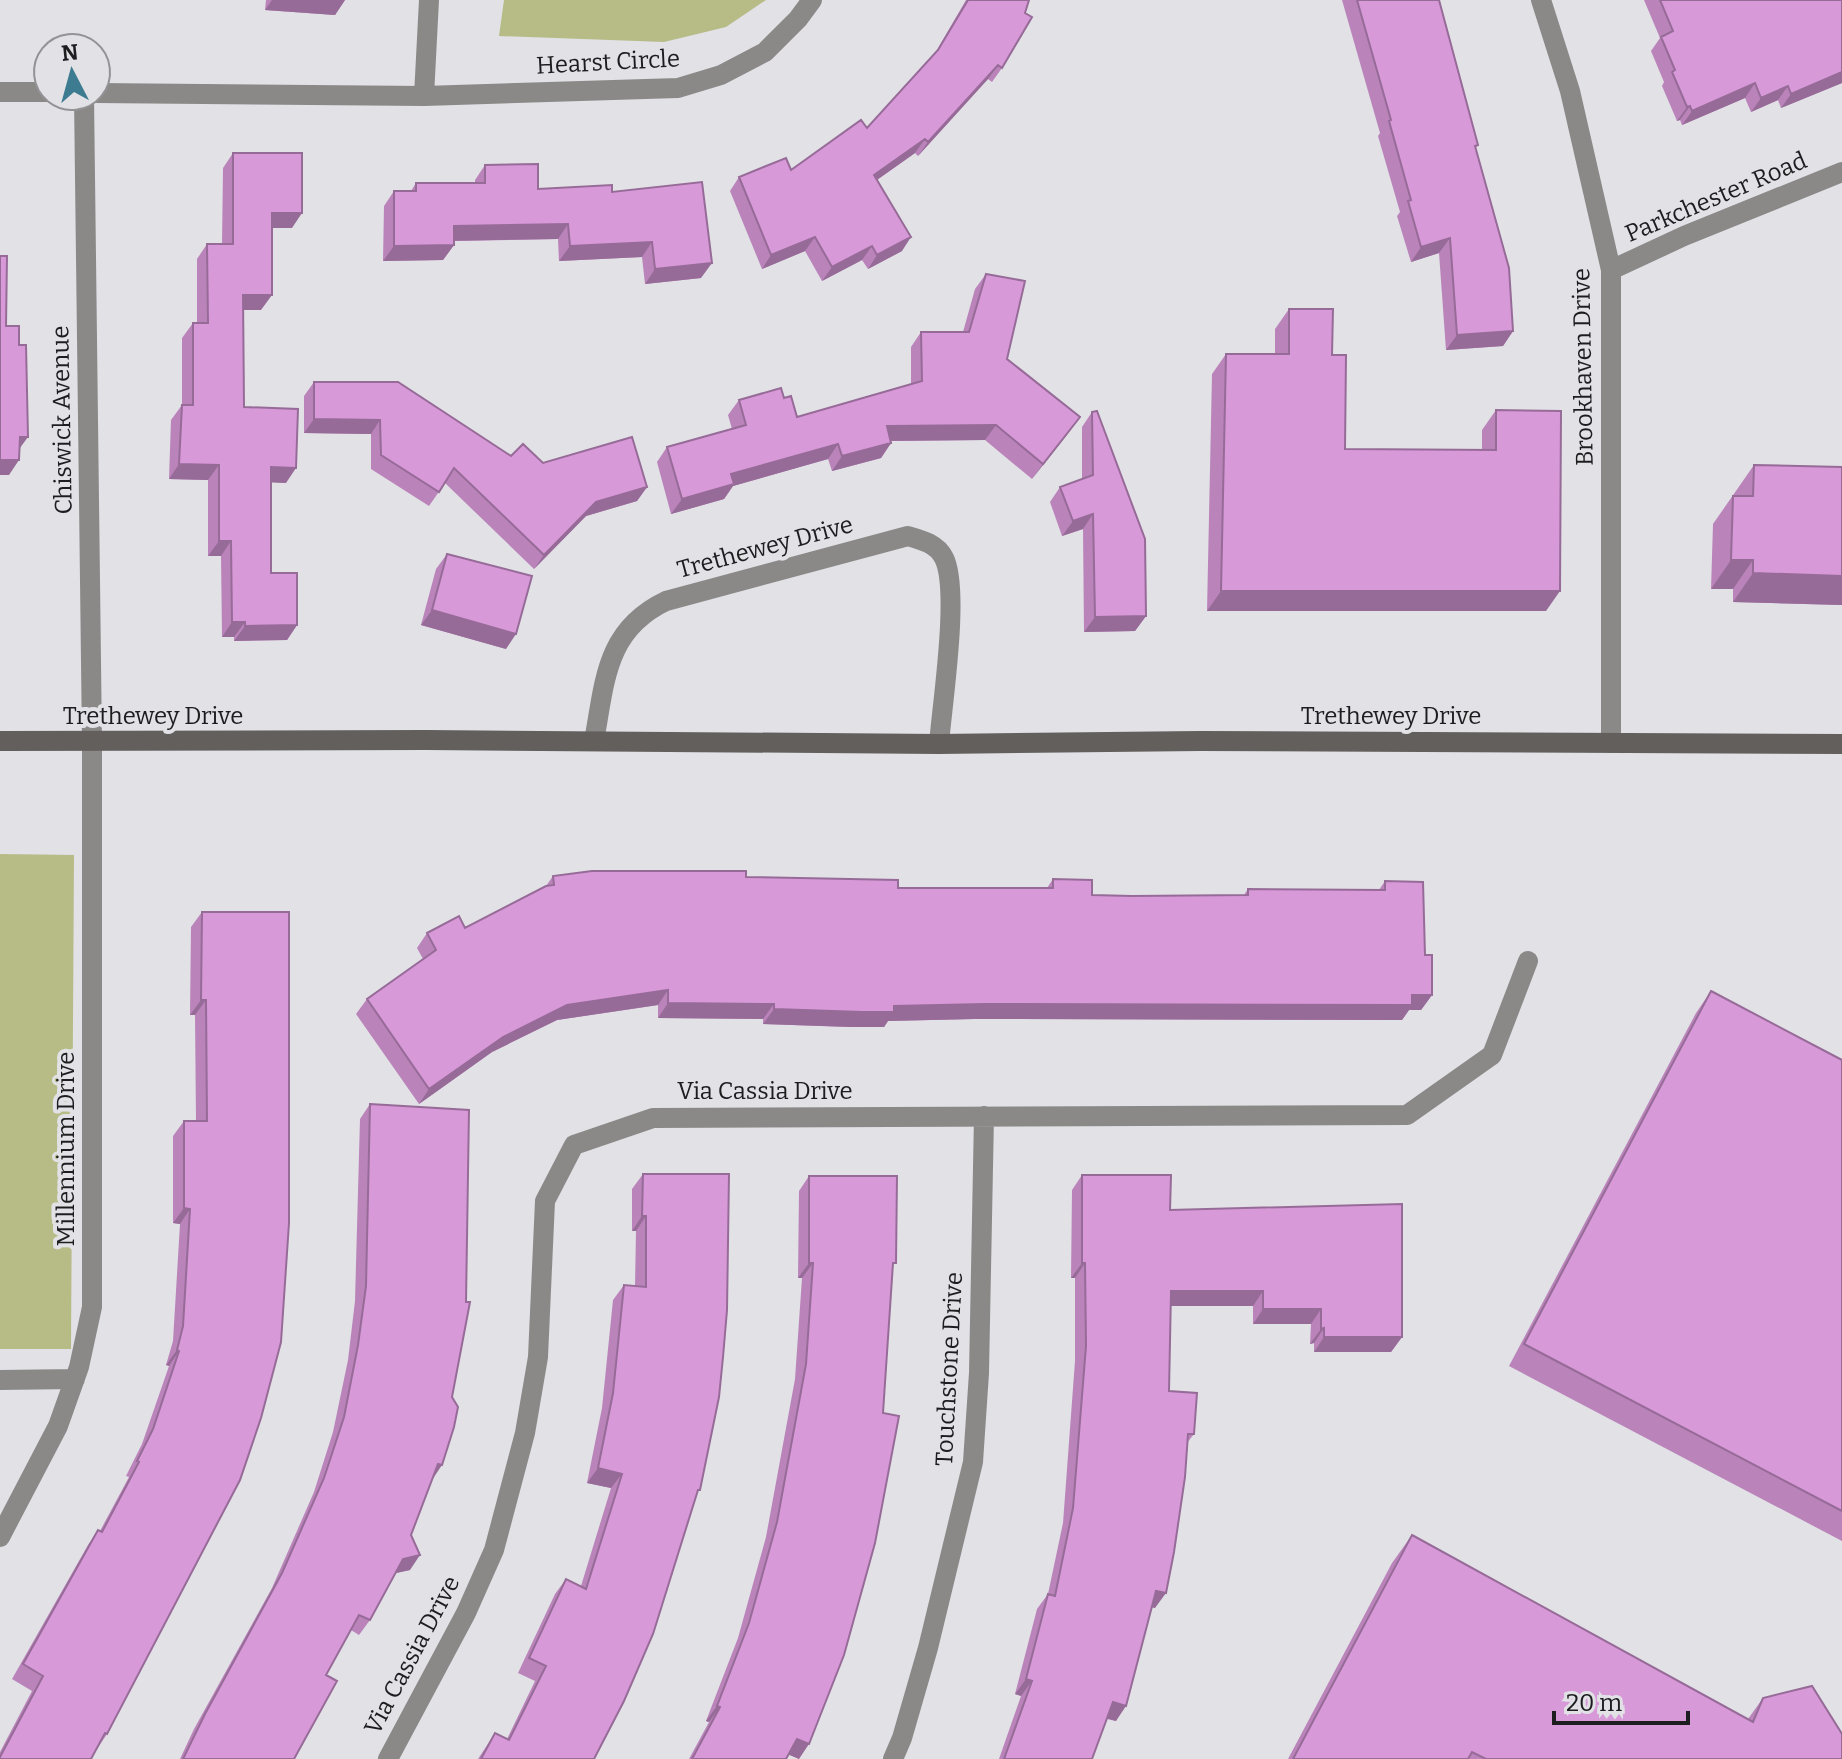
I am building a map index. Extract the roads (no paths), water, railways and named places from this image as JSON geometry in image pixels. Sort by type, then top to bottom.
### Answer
[{"type":"main road","name":"Trethewey Drive","points":[[0,741],[1842,744]]},
{"type":"street","points":[[424,96],[429,0]]},
{"type":"street","name":"Hearst Circle","points":[[112,93],[424,96],[678,88],[721,75],[765,52],[812,0]]},
{"type":"street","name":"Brookhaven Drive","points":[[1541,0],[1570,91],[1611,270],[1611,743]]},
{"type":"street","points":[[0,92],[32,92]]},
{"type":"street","name":"Chiswick Avenue","points":[[84,112],[92,742]]},
{"type":"street","name":"Parkchester Road","points":[[1611,270],[1684,236],[1842,172]]},
{"type":"street","name":"Trethewey Drive","points":[[594,741],[610,659],[632,623],[652,608],[666,601],[908,536],[930,543],[944,557],[949,576],[950,621],[939,744]]},
{"type":"street","name":"Millennium Drive","points":[[0,1537],[58,1426],[75,1379],[92,1307],[92,742]]},
{"type":"street","name":"Via Cassia Drive","points":[[388,1759],[466,1613],[494,1550],[525,1433],[538,1357],[545,1201],[574,1145],[653,1118],[1407,1115],[1492,1055],[1528,961]]},
{"type":"street","name":"Touchstone Drive","points":[[893,1759],[928,1648],[954,1551],[973,1462],[979,1373],[984,1116]]},
{"type":"street","points":[[0,1380],[75,1379]]}]
